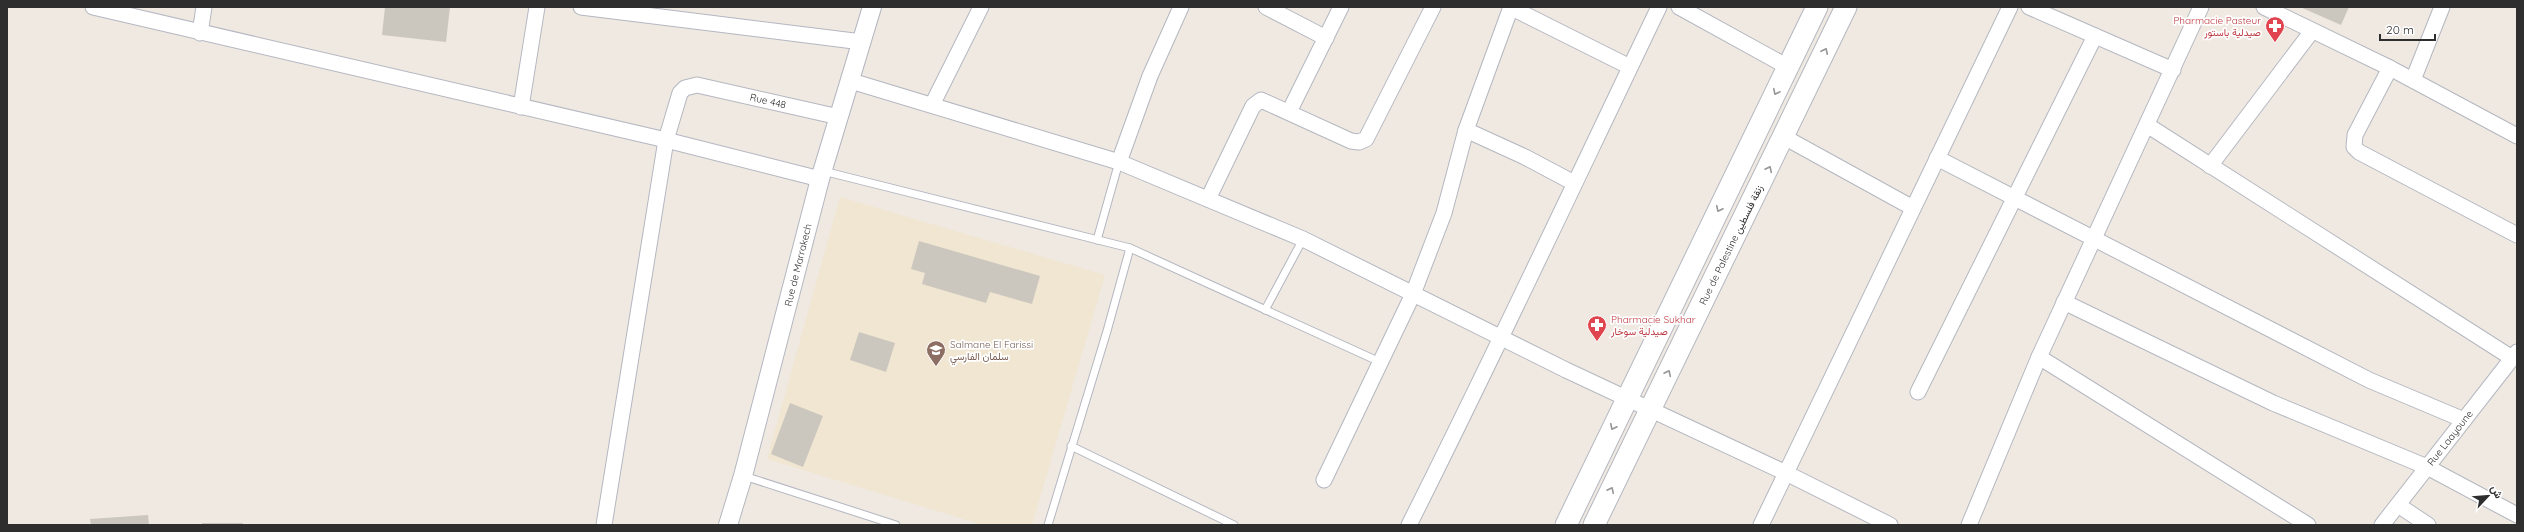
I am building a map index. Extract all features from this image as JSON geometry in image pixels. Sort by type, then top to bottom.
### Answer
[{"type":"main road","points":[[1566,525],[1817,7]]},
{"type":"main road","name":"Rue de Palestine زنقة فلسطين","points":[[1594,525],[1846,7]]},
{"type":"street","points":[[93,7],[200,33],[821,175]]},
{"type":"street","points":[[200,33],[204,7]]},
{"type":"street","points":[[521,107],[537,7]]},
{"type":"street","points":[[581,7],[862,42]]},
{"type":"street","name":"Rue de Marrakech","points":[[728,525],[743,476],[821,175],[851,81],[872,7]]},
{"type":"street","points":[[932,105],[981,7]]},
{"type":"street","points":[[1120,162],[1150,76],[1181,7]]},
{"type":"street","points":[[1266,7],[1326,38]]},
{"type":"street","points":[[1289,112],[1341,7]]},
{"type":"street","points":[[1208,199],[1256,103],[1262,100],[1351,141],[1359,142],[1366,138],[1433,7]]},
{"type":"street","points":[[1324,480],[1413,294],[1444,213],[1466,130],[1510,7],[1630,67]]},
{"type":"street","points":[[1409,525],[1659,7]]},
{"type":"street","points":[[1679,7],[1788,67]]},
{"type":"street","points":[[1761,525],[2010,7]]},
{"type":"street","points":[[2029,7],[2173,70]]},
{"type":"street","points":[[1969,525],[2039,357],[2201,7]]},
{"type":"street","points":[[2264,7],[2390,68],[2517,136]]},
{"type":"street","points":[[2413,80],[2442,7]]},
{"type":"street","points":[[2210,166],[2312,31]]},
{"type":"street","points":[[1918,392],[2095,36]]},
{"type":"street","points":[[2390,68],[2355,135],[2354,147],[2359,152],[2517,235]]},
{"type":"street","points":[[851,81],[1120,162],[1302,239],[1650,410],[1786,473],[1890,525]]},
{"type":"street","name":"Rue 448","points":[[666,140],[680,93],[685,88],[697,85],[839,117]]},
{"type":"street","points":[[2147,125],[2210,166],[2514,355]]},
{"type":"street","points":[[1466,130],[1525,157],[1574,183]]},
{"type":"street","points":[[1784,137],[1913,208]]},
{"type":"street","points":[[604,525],[666,140]]},
{"type":"street","points":[[1937,158],[2369,380],[2464,420]]},
{"type":"street","points":[[2064,302],[2273,403],[2427,467],[2517,515]]},
{"type":"street","name":"Rue Laayoune","points":[[2382,525],[2514,355]]},
{"type":"street","points":[[2039,357],[2308,525]]},
{"type":"street","points":[[2398,505],[2428,525]]},
{"type":"lane","points":[[1097,240],[1120,162]]},
{"type":"lane","points":[[821,175],[1130,248],[1380,362]]},
{"type":"lane","points":[[1265,310],[1302,239]]},
{"type":"lane","points":[[1048,525],[1107,331],[1130,248]]},
{"type":"lane","points":[[1071,446],[1225,523],[1234,525]]},
{"type":"lane","points":[[743,476],[896,525]]},
{"type":"shaded area","name":"Salmane El Farissi سلمان الفارسي","points":[[840,197],[1105,275],[1032,525],[983,525],[767,459]]},
{"type":"building","points":[[385,7],[450,7],[446,42],[382,35]]},
{"type":"building","points":[[2300,7],[2349,7],[2341,25]]},
{"type":"building","points":[[919,241],[1040,276],[1032,304],[990,292],[986,303],[922,284],[925,273],[911,269]]},
{"type":"building","points":[[859,332],[895,343],[886,372],[850,360]]},
{"type":"building","points":[[790,403],[823,416],[803,467],[771,454]]},
{"type":"building","points":[[148,515],[149,525],[91,525],[90,519]]},
{"type":"building","points":[[202,523],[243,523],[243,525],[202,525]]},
{"type":"place","name":"Pharmacie Pasteur صيدلية باستور","points":[[2275,43]]},
{"type":"place","name":"Pharmacie Sukhar صيدلية سوخار","points":[[1597,342]]},
{"type":"place","name":"Salmane El Farissi سلمان الفارسي","points":[[936,367]]}]
